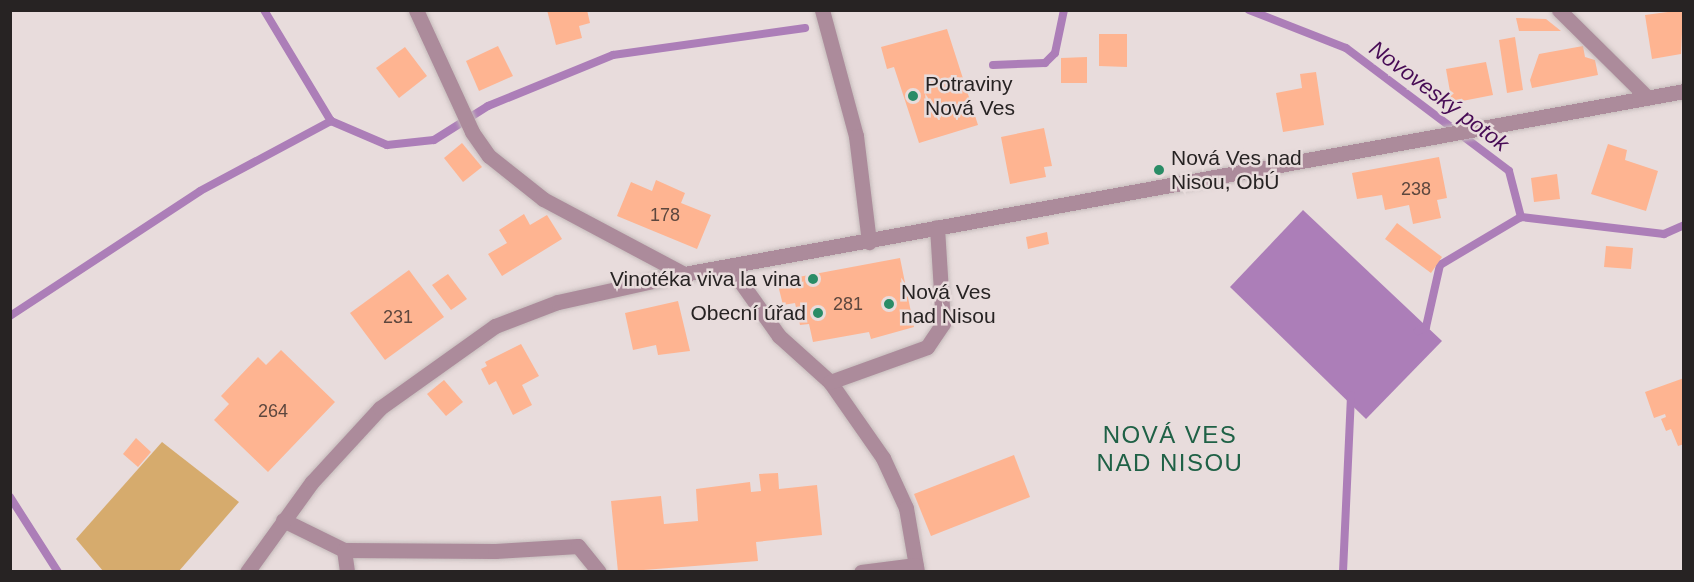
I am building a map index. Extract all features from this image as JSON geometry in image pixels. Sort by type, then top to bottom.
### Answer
[{"type":"street","points":[[1559,10],[1647,97]]},
{"type":"street","points":[[422,12],[461,111],[489,156],[543,199],[684,274]]},
{"type":"street","points":[[822,12],[856,136],[869,242]]},
{"type":"street","points":[[247,572],[312,482],[380,408],[495,326],[558,302],[684,274],[869,242],[937,227],[1683,91]]},
{"type":"street","points":[[830,382],[927,347],[943,323],[937,227]]},
{"type":"street","points":[[730,267],[779,336],[830,382],[883,458],[906,508],[917,568],[861,572]]},
{"type":"street","points":[[283,520],[344,550],[495,551],[578,546],[599,572]]},
{"type":"street","points":[[344,550],[347,572]]},
{"type":"shaded area","points":[[1303,210],[1442,341],[1366,419],[1230,287]]},
{"type":"shaded area","points":[[162,442],[239,502],[179,571],[103,571],[76,539]]},
{"type":"building","points":[[547,10],[587,10],[590,23],[579,26],[582,38],[556,45]]},
{"type":"building","points":[[1683,10],[1681,54],[1652,59],[1645,15]]},
{"type":"building","points":[[1516,18],[1546,19],[1561,31],[1519,31]]},
{"type":"building","points":[[947,29],[978,125],[919,143],[894,67],[887,69],[881,47]]},
{"type":"building","points":[[1099,34],[1127,34],[1127,67],[1099,66]]},
{"type":"building","points":[[1515,37],[1523,90],[1507,93],[1499,40]]},
{"type":"building","points":[[498,46],[513,76],[479,91],[466,61]]},
{"type":"building","points":[[1583,46],[1585,57],[1595,60],[1598,75],[1532,88],[1530,80],[1539,54]]},
{"type":"building","points":[[405,47],[427,76],[399,98],[376,68]]},
{"type":"building","points":[[1087,57],[1087,83],[1061,83],[1061,58]]},
{"type":"building","points":[[1486,62],[1493,95],[1452,103],[1446,69]]},
{"type":"building","points":[[1316,72],[1324,125],[1283,132],[1276,93],[1302,88],[1300,74]]},
{"type":"building","points":[[1044,128],[1052,166],[1044,167],[1046,177],[1010,184],[1001,137]]},
{"type":"building","points":[[462,143],[482,167],[463,182],[444,158]]},
{"type":"building","points":[[1608,144],[1627,150],[1625,160],[1658,171],[1646,211],[1591,194]]},
{"type":"building","points":[[1439,157],[1447,198],[1437,200],[1441,218],[1413,224],[1409,205],[1385,210],[1382,195],[1357,199],[1352,173]]},
{"type":"building","points":[[1557,174],[1560,199],[1534,202],[1531,178]]},
{"type":"building","points":[[656,180],[685,193],[681,203],[711,215],[697,249],[617,216],[631,182],[652,191]]},
{"type":"building","points":[[524,214],[530,225],[547,215],[562,239],[502,276],[488,254],[507,243],[499,230]]},
{"type":"building","points":[[1397,223],[1442,257],[1431,273],[1385,239]]},
{"type":"building","points":[[1047,232],[1049,244],[1028,249],[1026,237]]},
{"type":"building","points":[[1606,246],[1633,248],[1631,269],[1604,267]]},
{"type":"building","points":[[900,258],[914,327],[871,339],[869,332],[813,342],[809,324],[800,325],[795,303],[783,305],[777,281]]},
{"type":"building","points":[[409,270],[444,317],[385,360],[350,313]]},
{"type":"building","points":[[448,274],[467,299],[451,310],[432,285]]},
{"type":"building","points":[[678,301],[690,351],[658,355],[656,345],[633,350],[625,313]]},
{"type":"building","points":[[521,344],[539,376],[522,385],[532,405],[513,415],[496,381],[489,385],[481,369],[487,366],[485,362]]},
{"type":"building","points":[[281,350],[335,402],[268,472],[214,420],[229,404],[221,396],[258,357],[266,365]]},
{"type":"building","points":[[1684,378],[1684,444],[1678,446],[1671,429],[1666,431],[1661,419],[1666,417],[1665,414],[1654,418],[1645,392]]},
{"type":"building","points":[[444,380],[463,402],[446,416],[427,394]]},
{"type":"building","points":[[136,438],[151,452],[138,467],[123,454]]},
{"type":"building","points":[[1014,455],[1030,497],[931,536],[914,494]]},
{"type":"building","points":[[778,473],[779,489],[817,485],[822,535],[756,542],[758,561],[618,572],[611,501],[661,496],[664,524],[698,521],[696,489],[750,482],[751,492],[761,491],[759,474]]},
{"type":"waterway","name":"Novoveský potok","points":[[264,10],[331,121],[387,145],[434,140],[488,106],[613,55],[805,28]]},
{"type":"waterway","name":"Novoveský potok","points":[[993,65],[1045,63],[1055,53],[1064,10]]},
{"type":"waterway","name":"Novoveský potok","points":[[1249,10],[1346,48],[1509,171],[1521,217],[1664,234],[1684,225]]},
{"type":"waterway","points":[[10,316],[200,191],[331,121]]},
{"type":"waterway","points":[[1418,331],[1426,327],[1440,265],[1521,217]]},
{"type":"waterway","points":[[1343,572],[1351,395]]},
{"type":"waterway","points":[[10,497],[58,572]]},
{"type":"place","name":"Potraviny Nová Ves","points":[[913,96]]},
{"type":"place","name":"Nová Ves nad Nisou, ObÚ","points":[[1159,170]]},
{"type":"place","name":"Vinotéka viva la vina","points":[[813,279]]},
{"type":"place","name":"Nová Ves nad Nisou","points":[[889,304]]},
{"type":"place","name":"Obecní úřad","points":[[818,313]]},
{"type":"district","name":"NOVÁ VES NAD NISOU","points":[[1170,449]]}]
